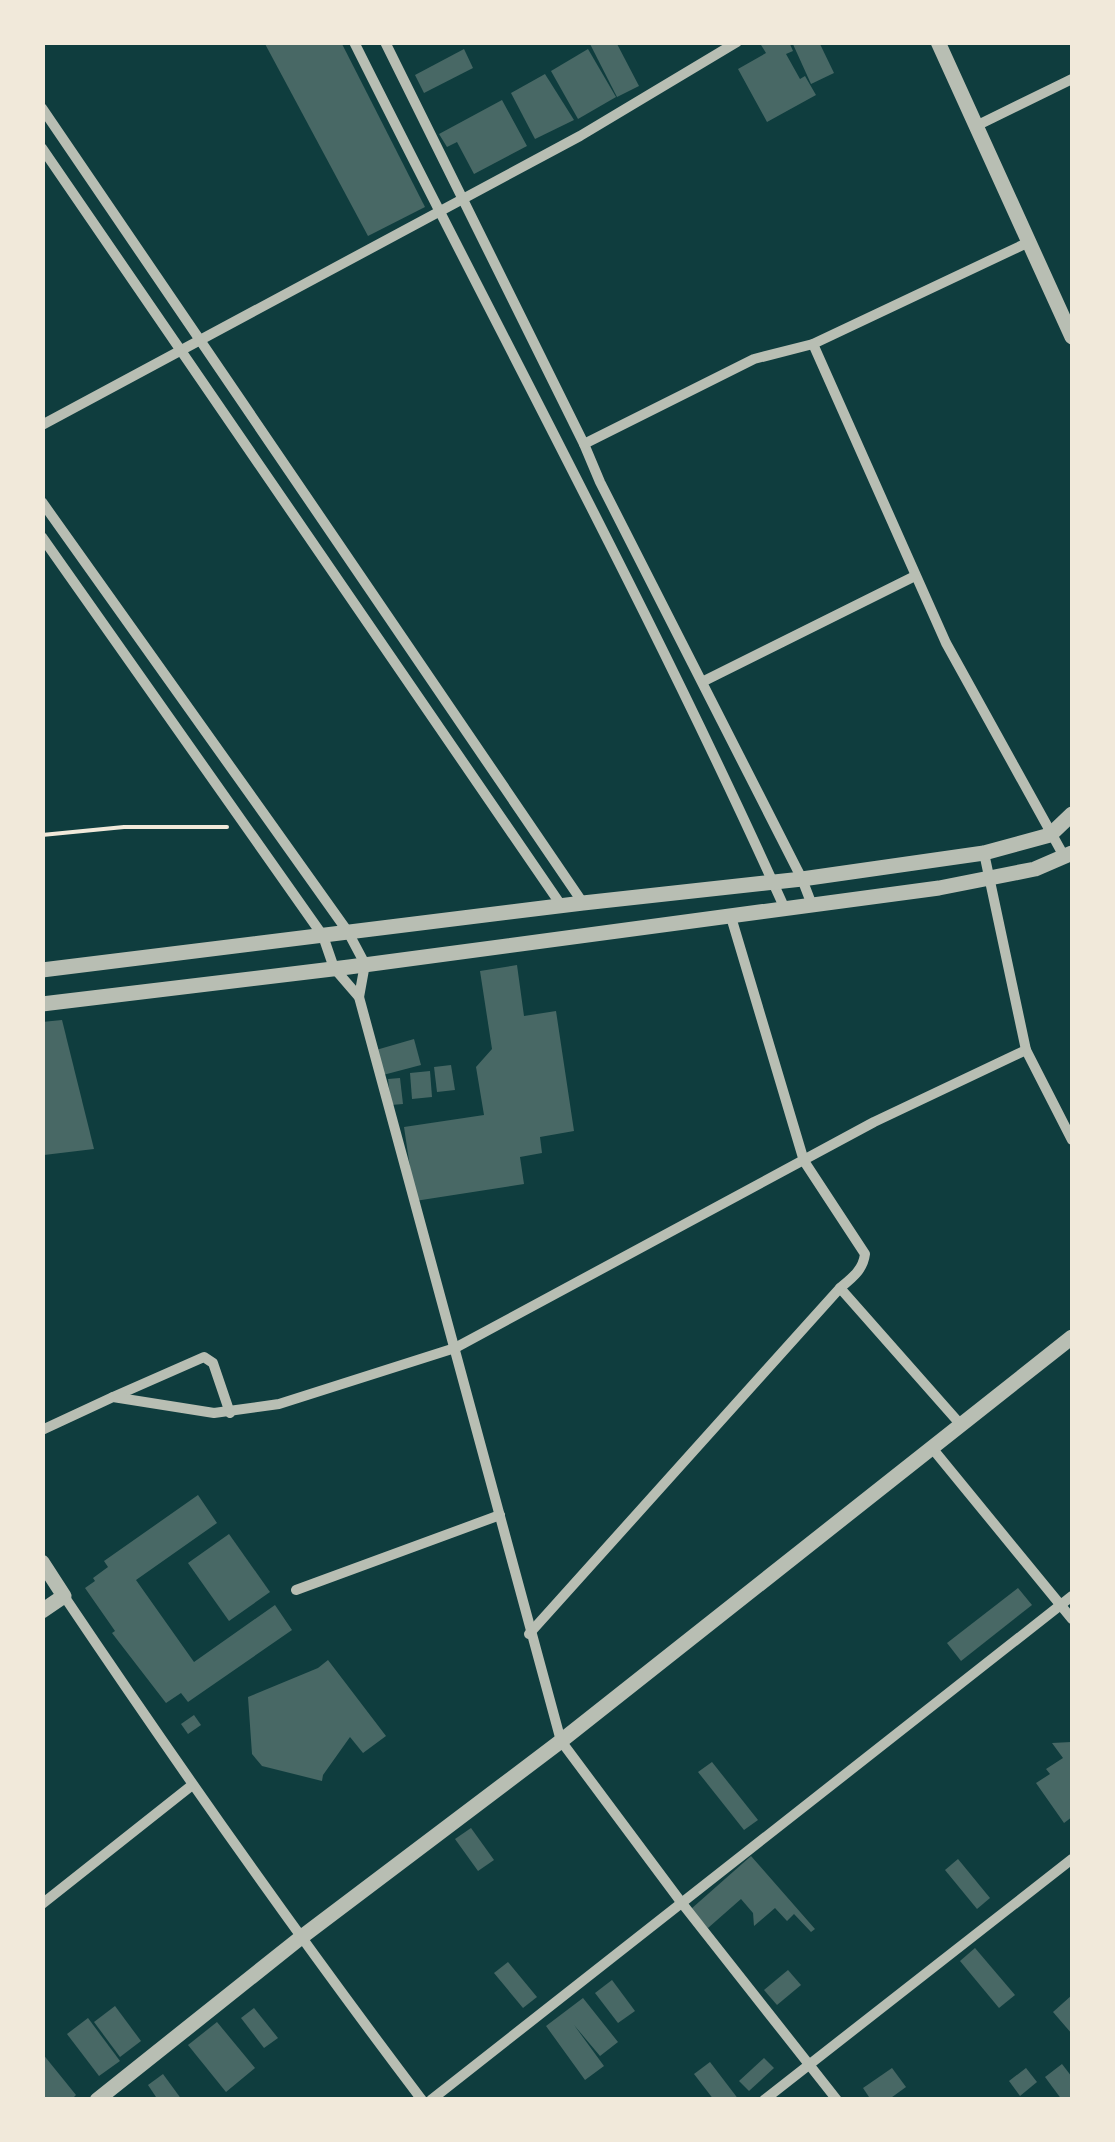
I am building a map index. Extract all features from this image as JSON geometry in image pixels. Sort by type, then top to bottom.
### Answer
[{"type":"street","points":[[354,42],[513,350],[785,909]]},
{"type":"street","points":[[384,42],[600,482],[704,680],[812,905]]},
{"type":"street","points":[[42,425],[580,136],[737,42]]},
{"type":"street","points":[[938,42],[1072,337]]},
{"type":"street","points":[[976,126],[1072,80]]},
{"type":"street","points":[[42,108],[584,902]]},
{"type":"street","points":[[42,148],[561,906]]},
{"type":"street","points":[[584,444],[754,359],[814,344],[1029,242]]},
{"type":"street","points":[[42,1004],[731,917],[990,880],[1036,869],[1069,855],[1050,834],[962,675],[814,344]]},
{"type":"street","points":[[582,490],[600,482]]},
{"type":"street","points":[[42,502],[348,932],[365,964],[358,997]]},
{"type":"street","points":[[42,537],[323,936],[334,968],[358,997],[560,1741],[836,2100]]},
{"type":"street","points":[[704,680],[916,576]]},
{"type":"street","points":[[42,970],[584,902],[802,879],[984,853],[1050,834],[1072,814]]},
{"type":"street","points":[[984,853],[1026,1050],[1072,1140]]},
{"type":"street","points":[[529,1634],[860,1270],[865,1254],[804,1161],[731,917]]},
{"type":"street","points":[[113,1398],[230,1413],[305,1397],[454,1348],[910,1104],[1026,1050]]},
{"type":"street","points":[[840,1288],[961,1424]]},
{"type":"street","points":[[97,2100],[299,1938],[560,1741],[1072,1337]]},
{"type":"street","points":[[42,1430],[204,1357],[213,1363],[230,1413]]},
{"type":"street","points":[[932,1448],[1072,1619]]},
{"type":"street","points":[[296,1590],[500,1514]]},
{"type":"street","points":[[42,1562],[191,1786],[299,1938],[422,2100]]},
{"type":"street","points":[[42,1611],[64,1596]]},
{"type":"street","points":[[431,2100],[1072,1596]]},
{"type":"street","points":[[42,1904],[191,1786]]},
{"type":"street","points":[[764,2100],[1072,1859]]},
{"type":"path","points":[[42,835],[124,826],[243,827]]},
{"type":"building","points":[[264,42],[341,42],[425,207],[368,236]]},
{"type":"building","points":[[589,42],[616,42],[639,86],[617,97]]},
{"type":"building","points":[[789,42],[793,51],[786,54],[800,79],[805,76],[816,95],[767,122],[738,69],[766,53],[761,45]]},
{"type":"building","points":[[792,42],[819,42],[834,73],[811,84]]},
{"type":"building","points":[[464,49],[473,68],[424,93],[415,75]]},
{"type":"building","points":[[588,49],[616,97],[578,119],[551,71]]},
{"type":"building","points":[[545,74],[574,120],[535,139],[511,93]]},
{"type":"building","points":[[502,100],[527,146],[474,174],[457,142],[447,147],[439,134]]},
{"type":"building","points":[[517,965],[524,1016],[556,1011],[574,1131],[540,1137],[542,1153],[520,1157],[524,1184],[415,1201],[404,1127],[484,1115],[476,1067],[492,1049],[480,971]]},
{"type":"building","points":[[62,1020],[94,1149],[44,1155],[42,1022]]},
{"type":"building","points":[[414,1039],[421,1065],[383,1075],[376,1050]]},
{"type":"building","points":[[451,1065],[455,1090],[437,1092],[434,1067]]},
{"type":"building","points":[[430,1071],[432,1097],[412,1099],[410,1073]]},
{"type":"building","points":[[400,1078],[403,1104],[391,1105],[388,1079]]},
{"type":"building","points":[[198,1495],[217,1523],[136,1580],[194,1662],[275,1605],[292,1630],[188,1702],[181,1693],[166,1703],[112,1633],[115,1631],[85,1588],[108,1567],[104,1561]]},
{"type":"building","points":[[229,1534],[270,1592],[229,1621],[188,1563]]},
{"type":"building","points":[[1018,1588],[1032,1605],[961,1661],[947,1643]]},
{"type":"building","points":[[328,1660],[386,1736],[363,1753],[350,1737],[322,1781],[262,1766],[252,1754],[248,1697],[318,1668]]},
{"type":"building","points":[[194,1715],[201,1725],[188,1734],[181,1724]]},
{"type":"building","points":[[1071,1742],[1072,1817],[1064,1823],[1036,1783],[1050,1774],[1046,1769],[1063,1758],[1052,1743]]},
{"type":"building","points":[[712,1762],[758,1820],[744,1830],[698,1772]]},
{"type":"building","points":[[471,1828],[494,1860],[478,1871],[455,1839]]},
{"type":"building","points":[[751,1856],[815,1929],[811,1932],[794,1914],[787,1921],[775,1908],[754,1926],[753,1913],[741,1899],[708,1928],[691,1909]]},
{"type":"building","points":[[958,1859],[990,1898],[977,1909],[945,1870]]},
{"type":"building","points":[[975,1948],[1015,1995],[999,2008],[960,1961]]},
{"type":"building","points":[[508,1962],[537,1997],[523,2008],[494,1973]]},
{"type":"building","points":[[788,1970],[801,1985],[777,2005],[764,1990]]},
{"type":"building","points":[[612,1980],[635,2011],[618,2023],[595,1993]]},
{"type":"building","points":[[1072,1995],[1072,2034],[1053,2012]]},
{"type":"building","points":[[583,1998],[618,2042],[600,2056],[574,2025],[604,2066],[585,2080],[546,2026]]},
{"type":"building","points":[[115,2006],[141,2041],[120,2057],[94,2022]]},
{"type":"building","points":[[254,2008],[278,2038],[264,2048],[241,2018]]},
{"type":"building","points":[[88,2018],[120,2061],[99,2076],[67,2034]]},
{"type":"building","points":[[217,2022],[255,2068],[226,2092],[188,2045]]},
{"type":"building","points":[[42,2053],[76,2095],[71,2100],[42,2100]]},
{"type":"building","points":[[764,2058],[774,2068],[749,2091],[739,2081]]},
{"type":"building","points":[[710,2062],[739,2100],[714,2100],[694,2074]]},
{"type":"building","points":[[1062,2064],[1072,2077],[1070,2100],[1062,2100],[1045,2077]]},
{"type":"building","points":[[892,2068],[906,2087],[888,2100],[871,2100],[863,2088]]},
{"type":"building","points":[[1026,2068],[1037,2082],[1020,2096],[1009,2081]]},
{"type":"building","points":[[163,2074],[182,2100],[158,2100],[148,2085]]}]
